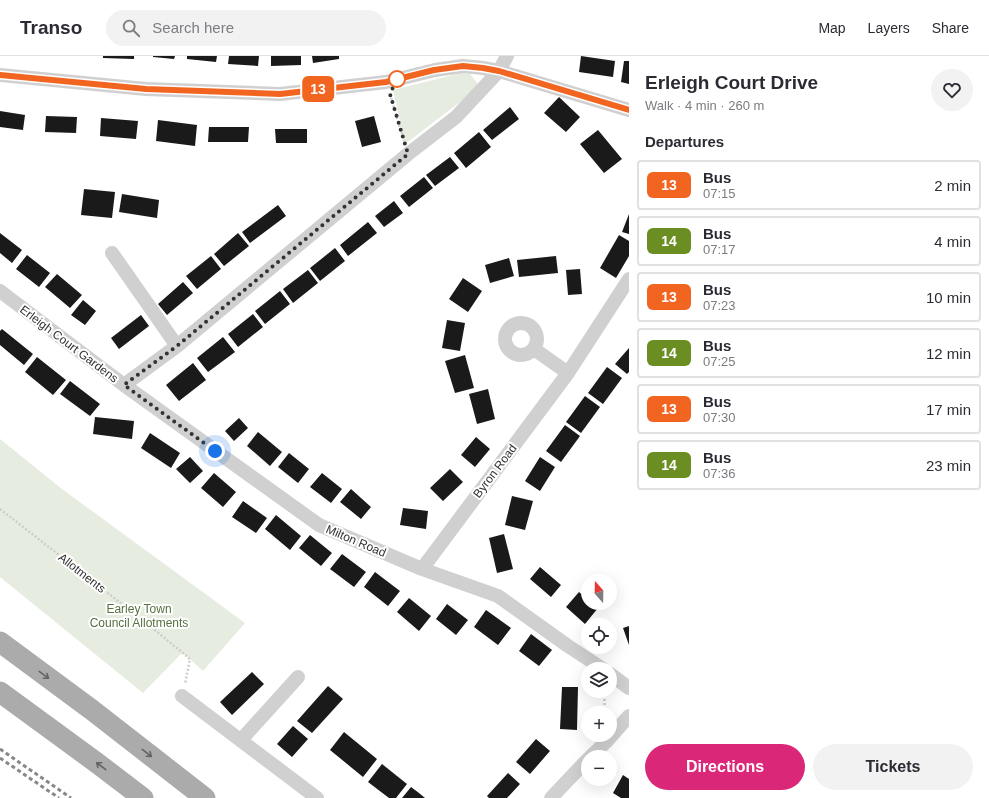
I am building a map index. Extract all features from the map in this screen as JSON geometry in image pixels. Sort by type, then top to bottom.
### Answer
[{"type":"main road","points":[[4,644],[99,715],[205,798]]},
{"type":"main road","points":[[0,692],[143,798]]},
{"type":"street","name":"Erleigh Court Gardens","points":[[0,291],[124,385],[177,346],[408,154],[456,117],[499,71],[507,56]]},
{"type":"street","points":[[0,75],[146,89],[280,94],[386,82],[434,70],[463,66],[499,71],[629,110]]},
{"type":"street","points":[[112,253],[177,346]]},
{"type":"street","name":"Byron Road","points":[[422,569],[568,372],[629,280]]},
{"type":"street","points":[[534,349],[568,372]]},
{"type":"street","name":"Milton Road","points":[[124,385],[319,525],[422,569],[498,596],[593,662]]},
{"type":"street","points":[[241,740],[298,677]]},
{"type":"street","points":[[617,679],[629,688]]},
{"type":"street","points":[[182,696],[317,798]]},
{"type":"street","points":[[597,750],[629,716]]},
{"type":"street","points":[[551,798],[581,766]]},
{"type":"path","points":[[386,82],[408,154]]},
{"type":"path","name":"Allotments","points":[[0,509],[144,621],[190,659],[182,696]]},
{"type":"green space","points":[[461,73],[470,74],[478,84],[472,93],[405,144],[393,90]]},
{"type":"green space","name":"Earley Town Council Allotments","points":[[0,439],[62,489],[245,623],[203,671],[182,653],[143,693],[0,577]]},
{"type":"building","points":[[103,56],[134,56],[134,59],[103,58]]},
{"type":"building","points":[[153,56],[175,56],[174,59]]},
{"type":"building","points":[[187,56],[217,56],[216,62],[187,59]]},
{"type":"building","points":[[229,56],[259,56],[258,66],[228,64]]},
{"type":"building","points":[[271,56],[301,56],[301,65],[271,66]]},
{"type":"building","points":[[312,56],[339,56],[339,59],[313,63]]},
{"type":"building","points":[[581,56],[615,61],[613,77],[579,72]]},
{"type":"building","points":[[624,61],[629,61],[629,84],[621,82]]},
{"type":"building","points":[[559,97],[580,117],[566,132],[544,113]]},
{"type":"building","points":[[510,107],[519,119],[492,140],[483,130]]},
{"type":"building","points":[[0,111],[25,115],[23,130],[0,127]]},
{"type":"building","points":[[46,116],[77,117],[76,133],[45,132]]},
{"type":"building","points":[[374,116],[381,142],[362,147],[355,121]]},
{"type":"building","points":[[101,118],[138,121],[136,139],[100,136]]},
{"type":"building","points":[[158,120],[197,125],[195,146],[156,141]]},
{"type":"building","points":[[209,127],[249,127],[248,142],[208,142]]},
{"type":"building","points":[[275,129],[307,129],[307,143],[276,143]]},
{"type":"building","points":[[598,130],[622,159],[604,173],[580,144]]},
{"type":"building","points":[[479,132],[491,147],[466,168],[454,153]]},
{"type":"building","points":[[450,157],[459,168],[435,186],[426,175]]},
{"type":"building","points":[[424,177],[433,188],[409,207],[400,196]]},
{"type":"building","points":[[84,189],[115,192],[112,218],[81,215]]},
{"type":"building","points":[[122,194],[159,200],[157,218],[119,212]]},
{"type":"building","points":[[394,201],[403,213],[384,227],[375,216]]},
{"type":"building","points":[[278,205],[286,216],[250,243],[242,232]]},
{"type":"building","points":[[629,214],[629,234],[622,232]]},
{"type":"building","points":[[368,222],[377,233],[348,256],[340,245]]},
{"type":"building","points":[[0,233],[22,250],[12,263],[0,253]]},
{"type":"building","points":[[238,233],[249,246],[224,266],[214,254]]},
{"type":"building","points":[[619,235],[629,241],[629,256],[616,278],[600,268]]},
{"type":"building","points":[[335,248],[345,261],[320,281],[310,268]]},
{"type":"building","points":[[27,255],[50,273],[39,287],[16,269]]},
{"type":"building","points":[[211,256],[221,269],[197,289],[186,276]]},
{"type":"building","points":[[556,256],[558,273],[519,277],[517,260]]},
{"type":"building","points":[[509,258],[514,276],[490,283],[485,265]]},
{"type":"building","points":[[580,269],[582,294],[568,295],[566,270]]},
{"type":"building","points":[[308,270],[318,283],[293,303],[283,289]]},
{"type":"building","points":[[57,274],[82,295],[70,308],[45,287]]},
{"type":"building","points":[[463,278],[482,291],[468,312],[449,299]]},
{"type":"building","points":[[183,282],[193,293],[167,315],[158,304]]},
{"type":"building","points":[[280,291],[290,304],[265,324],[255,311]]},
{"type":"building","points":[[83,300],[96,311],[85,325],[71,315]]},
{"type":"building","points":[[253,314],[263,327],[238,347],[228,334]]},
{"type":"building","points":[[141,315],[149,326],[119,349],[111,338]]},
{"type":"building","points":[[447,320],[465,323],[460,351],[442,348]]},
{"type":"building","points":[[2,329],[33,354],[24,365],[0,345],[0,331]]},
{"type":"building","points":[[223,337],[235,352],[208,372],[197,358]]},
{"type":"building","points":[[629,348],[629,372],[627,374],[615,364]]},
{"type":"building","points":[[465,355],[474,388],[455,393],[445,361]]},
{"type":"building","points":[[37,357],[66,380],[53,395],[25,372]]},
{"type":"building","points":[[193,363],[206,380],[179,401],[166,385]]},
{"type":"building","points":[[607,367],[622,378],[603,404],[588,393]]},
{"type":"building","points":[[70,381],[100,404],[90,416],[60,394]]},
{"type":"building","points":[[488,389],[495,419],[477,424],[469,394]]},
{"type":"building","points":[[585,396],[600,407],[581,433],[566,422]]},
{"type":"building","points":[[95,417],[134,421],[132,439],[93,434]]},
{"type":"building","points":[[239,418],[248,428],[234,441],[225,431]]},
{"type":"building","points":[[565,425],[580,436],[561,462],[546,451]]},
{"type":"building","points":[[258,432],[282,452],[270,466],[247,446]]},
{"type":"building","points":[[150,433],[180,453],[171,468],[141,448]]},
{"type":"building","points":[[476,437],[490,449],[475,467],[461,455]]},
{"type":"building","points":[[289,453],[309,469],[298,483],[278,467]]},
{"type":"building","points":[[190,457],[203,471],[190,483],[176,469]]},
{"type":"building","points":[[540,457],[555,467],[540,491],[525,481]]},
{"type":"building","points":[[450,469],[463,482],[443,501],[430,488]]},
{"type":"building","points":[[214,473],[236,492],[223,507],[201,488]]},
{"type":"building","points":[[322,473],[342,489],[331,503],[310,487]]},
{"type":"building","points":[[351,489],[371,507],[361,519],[340,502]]},
{"type":"building","points":[[512,496],[533,501],[525,530],[505,525]]},
{"type":"building","points":[[243,501],[267,518],[256,533],[232,517]]},
{"type":"building","points":[[403,508],[428,511],[426,529],[400,525]]},
{"type":"building","points":[[276,515],[301,536],[290,550],[265,529]]},
{"type":"building","points":[[504,534],[513,569],[497,573],[489,538]]},
{"type":"building","points":[[310,535],[332,553],[321,566],[299,548]]},
{"type":"building","points":[[342,554],[366,572],[354,587],[330,569]]},
{"type":"building","points":[[540,567],[561,585],[551,597],[530,579]]},
{"type":"building","points":[[375,572],[400,591],[388,606],[364,587]]},
{"type":"building","points":[[579,592],[581,594],[581,610],[596,610],[590,618],[581,618],[581,620],[566,607]]},
{"type":"building","points":[[409,598],[431,616],[419,631],[397,612]]},
{"type":"building","points":[[447,604],[468,620],[456,635],[436,619]]},
{"type":"building","points":[[486,610],[511,628],[498,645],[474,627]]},
{"type":"building","points":[[629,626],[629,645],[623,628]]},
{"type":"building","points":[[531,634],[552,650],[539,666],[519,651]]},
{"type":"building","points":[[252,672],[264,684],[232,715],[220,702]]},
{"type":"building","points":[[328,686],[343,699],[312,733],[297,721]]},
{"type":"building","points":[[562,687],[578,687],[577,730],[560,729]]},
{"type":"building","points":[[293,726],[308,739],[292,757],[277,744]]},
{"type":"building","points":[[344,732],[377,759],[363,777],[330,750]]},
{"type":"building","points":[[536,739],[550,751],[530,774],[516,762]]},
{"type":"building","points":[[382,764],[407,784],[396,798],[389,798],[368,782]]},
{"type":"building","points":[[508,773],[520,784],[507,798],[489,798],[487,796]]},
{"type":"building","points":[[623,775],[629,779],[629,798],[621,798],[613,793]]},
{"type":"building","points":[[411,787],[419,793],[425,798],[402,798]]},
{"type":"railway","points":[[0,749],[71,798]]},
{"type":"railway","points":[[0,758],[59,798]]},
{"type":"bus line","name":"13","points":[[0,75],[146,89],[280,94],[386,82],[434,70],[463,66],[499,71],[629,110]]},
{"type":"route","points":[[215,451],[124,385],[177,346],[408,154],[390,94],[397,79]]}]
